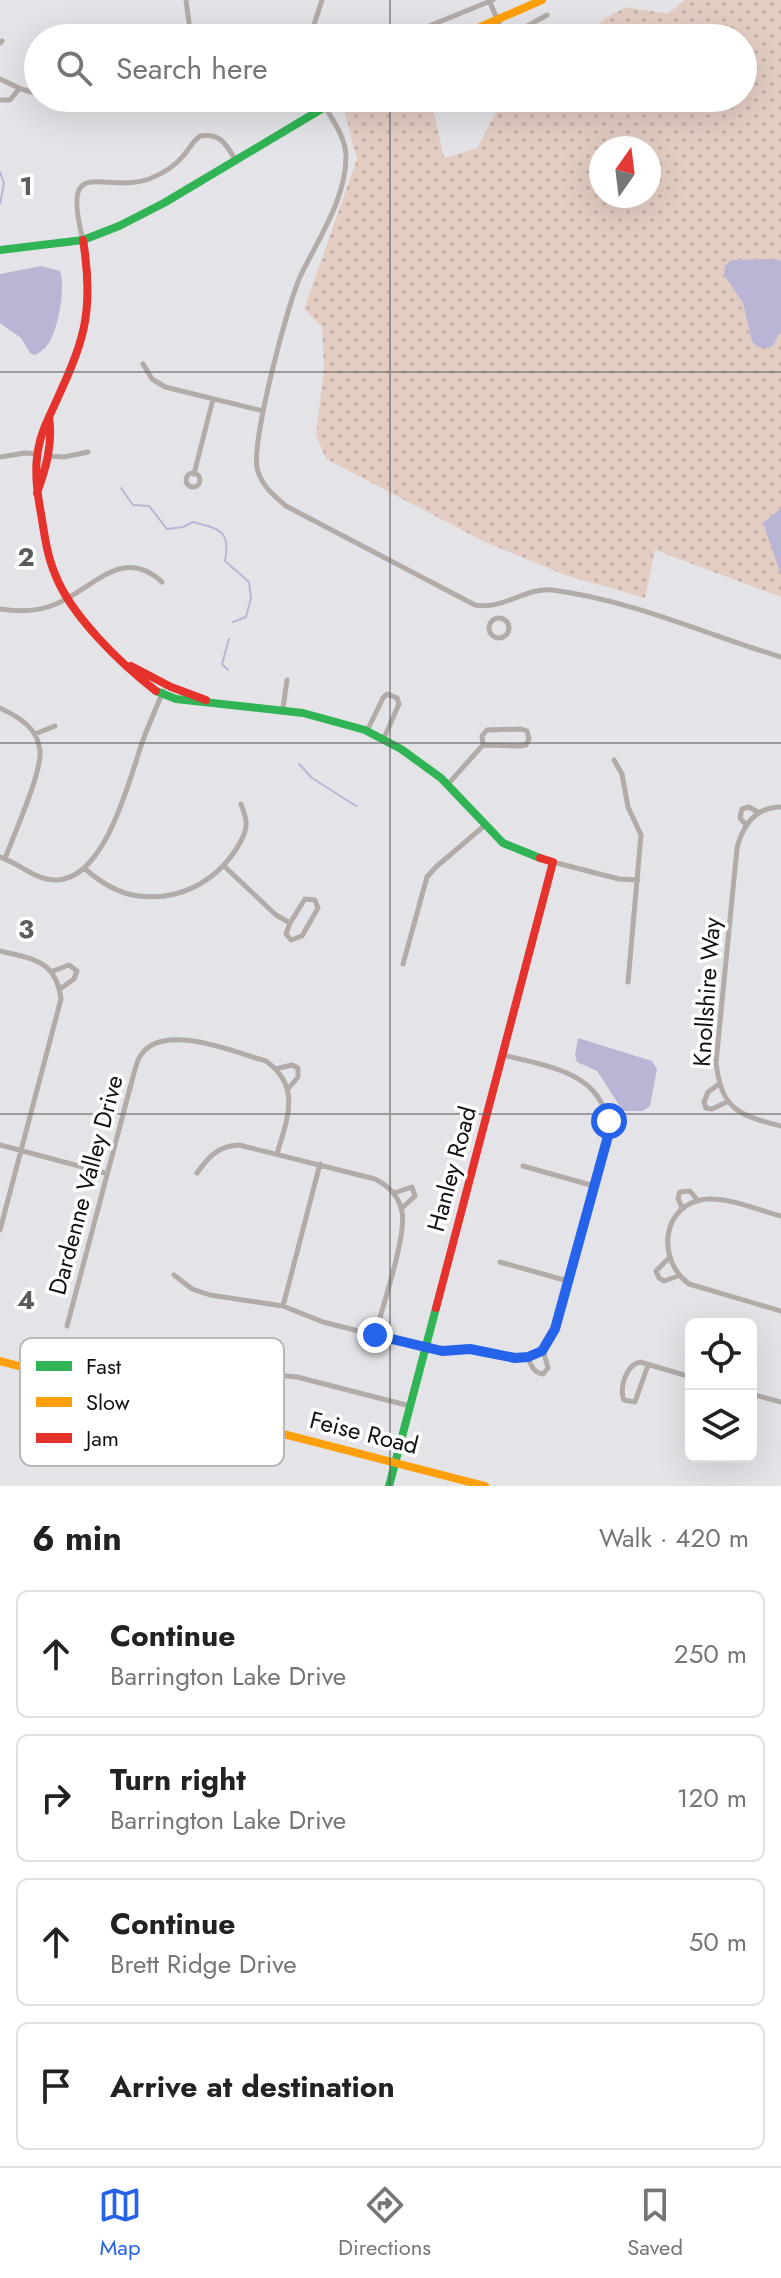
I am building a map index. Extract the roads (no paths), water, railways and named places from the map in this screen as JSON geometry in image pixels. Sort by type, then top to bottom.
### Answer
[{"type":"street","points":[[186,0],[189,24]]},
{"type":"street","points":[[315,24],[322,0]]},
{"type":"street","points":[[434,24],[491,0],[499,24]]},
{"type":"street","points":[[488,24],[542,0]]},
{"type":"street","points":[[531,24],[547,15]]},
{"type":"street","points":[[0,89],[2,80],[24,90]]},
{"type":"street","points":[[0,100],[10,100],[19,89]]},
{"type":"street","points":[[0,250],[83,240],[154,209],[311,112]]},
{"type":"street","points":[[331,112],[347,157],[328,223],[296,287],[263,411],[256,454],[258,469],[270,493],[286,506],[475,605],[496,606],[547,589],[653,614],[781,657]]},
{"type":"street","points":[[236,161],[224,140],[216,136],[200,136],[168,170],[147,180],[95,181],[77,192],[75,205],[90,275],[90,313],[76,361],[42,428],[35,470],[48,555],[58,583],[89,627],[153,691],[182,700],[283,708],[367,731],[413,756],[448,784],[485,825],[512,848],[619,879],[638,880]]},
{"type":"street","points":[[143,364],[152,379],[165,387],[263,411]]},
{"type":"street","points":[[194,474],[213,399]]},
{"type":"street","points":[[37,493],[48,456],[49,417]]},
{"type":"street","points":[[0,457],[37,453],[64,457],[88,452]]},
{"type":"street","points":[[0,609],[27,611],[56,604],[126,567],[145,568],[162,582]]},
{"type":"street","points":[[496,606],[497,617]]},
{"type":"street","points":[[497,617],[507,620],[510,626],[506,636],[500,638],[489,631],[491,621],[497,617]]},
{"type":"street","points":[[127,664],[208,701]]},
{"type":"street","points":[[283,708],[287,680]]},
{"type":"street","points":[[0,708],[21,717],[35,734],[40,753],[2,858],[42,878],[61,880],[84,868],[108,834],[166,684]]},
{"type":"street","points":[[367,731],[383,698],[387,694],[393,695],[399,704],[383,739]]},
{"type":"street","points":[[35,734],[55,726]]},
{"type":"street","points":[[448,784],[483,745],[482,736],[487,730],[521,729],[527,731],[529,739],[526,745],[520,746],[483,745]]},
{"type":"street","points":[[614,760],[622,774],[628,807],[641,835],[628,982]]},
{"type":"street","points":[[84,868],[127,894],[162,897],[188,891],[224,866],[244,832],[246,823],[241,804]]},
{"type":"street","name":"Knollshire Way","points":[[727,1102],[719,1084],[716,1063],[737,848],[746,825],[758,812],[749,807],[742,809],[740,818],[746,825]]},
{"type":"street","points":[[758,812],[781,807]]},
{"type":"street","points":[[403,964],[427,877],[485,825]]},
{"type":"street","name":"Hanley Road","points":[[389,1486],[553,862]]},
{"type":"street","points":[[224,866],[276,915],[290,923]]},
{"type":"street","points":[[305,899],[315,900],[316,913],[302,936],[295,940],[288,937],[290,923],[305,899]]},
{"type":"street","points":[[0,951],[38,961],[53,971],[60,989],[60,1009],[0,1230]]},
{"type":"street","points":[[53,971],[69,965],[77,971],[74,979],[60,989]]},
{"type":"street","name":"Dardenne Valley Drive","points":[[67,1326],[105,1173],[141,1055],[157,1042],[182,1038],[266,1061],[275,1069],[292,1065],[298,1068],[298,1077],[288,1089],[290,1105],[277,1154]]},
{"type":"street","points":[[174,1275],[192,1289],[210,1295],[283,1306],[323,1322],[426,1348],[442,1351],[470,1349],[509,1358],[528,1357],[543,1349],[555,1329],[608,1136],[609,1121],[603,1106],[576,1075],[503,1055]]},
{"type":"street","points":[[275,1069],[288,1089]]},
{"type":"street","points":[[719,1084],[708,1092],[704,1102],[706,1108],[712,1109],[727,1102],[745,1117],[781,1126]]},
{"type":"street","points":[[0,1145],[105,1173]]},
{"type":"street","points":[[197,1173],[209,1156],[226,1146],[250,1146],[375,1179],[394,1193],[402,1208],[403,1227],[375,1335]]},
{"type":"street","points":[[283,1306],[320,1164]]},
{"type":"street","points":[[523,1166],[594,1186]]},
{"type":"street","points":[[394,1193],[407,1187],[415,1191],[415,1196],[402,1208]]},
{"type":"street","points":[[682,1208],[678,1198],[680,1192],[690,1191],[698,1201]]},
{"type":"street","points":[[781,1216],[721,1200],[698,1201],[682,1208],[667,1234],[666,1246],[678,1276],[700,1288],[781,1311]]},
{"type":"street","points":[[669,1258],[656,1271],[657,1275],[664,1281],[678,1276]]},
{"type":"street","points":[[500,1262],[568,1281]]},
{"type":"street","points":[[528,1357],[537,1373],[543,1374],[548,1368],[543,1349]]},
{"type":"street","name":"Feise Road","points":[[0,1361],[20,1366]]},
{"type":"street","points":[[648,1365],[635,1402],[624,1400],[622,1394],[630,1366],[640,1362],[685,1375]]},
{"type":"street","points":[[284,1376],[410,1406]]},
{"type":"street","points":[[757,1396],[781,1402]]},
{"type":"street","name":"Feise Road","points":[[284,1433],[485,1486]]},
{"type":"water","points":[[731,260],[781,261],[781,330],[773,346],[762,348],[752,342],[743,303],[724,275],[725,266]]},
{"type":"water","points":[[41,266],[60,271],[61,299],[50,342],[35,355],[30,353],[21,338],[0,323],[0,274]]},
{"type":"water","points":[[781,508],[781,575],[763,523]]},
{"type":"water","points":[[578,1038],[652,1061],[657,1069],[650,1106],[643,1111],[623,1111],[597,1071],[577,1062]]},
{"type":"waterway","points":[[0,172],[4,183],[0,204]]},
{"type":"waterway","points":[[121,488],[133,505],[149,506],[167,529],[193,522],[217,530],[225,537],[225,561],[249,582],[251,598],[246,617],[233,622]]},
{"type":"waterway","points":[[228,670],[222,664],[229,639]]},
{"type":"waterway","points":[[299,764],[312,778],[356,806]]}]
